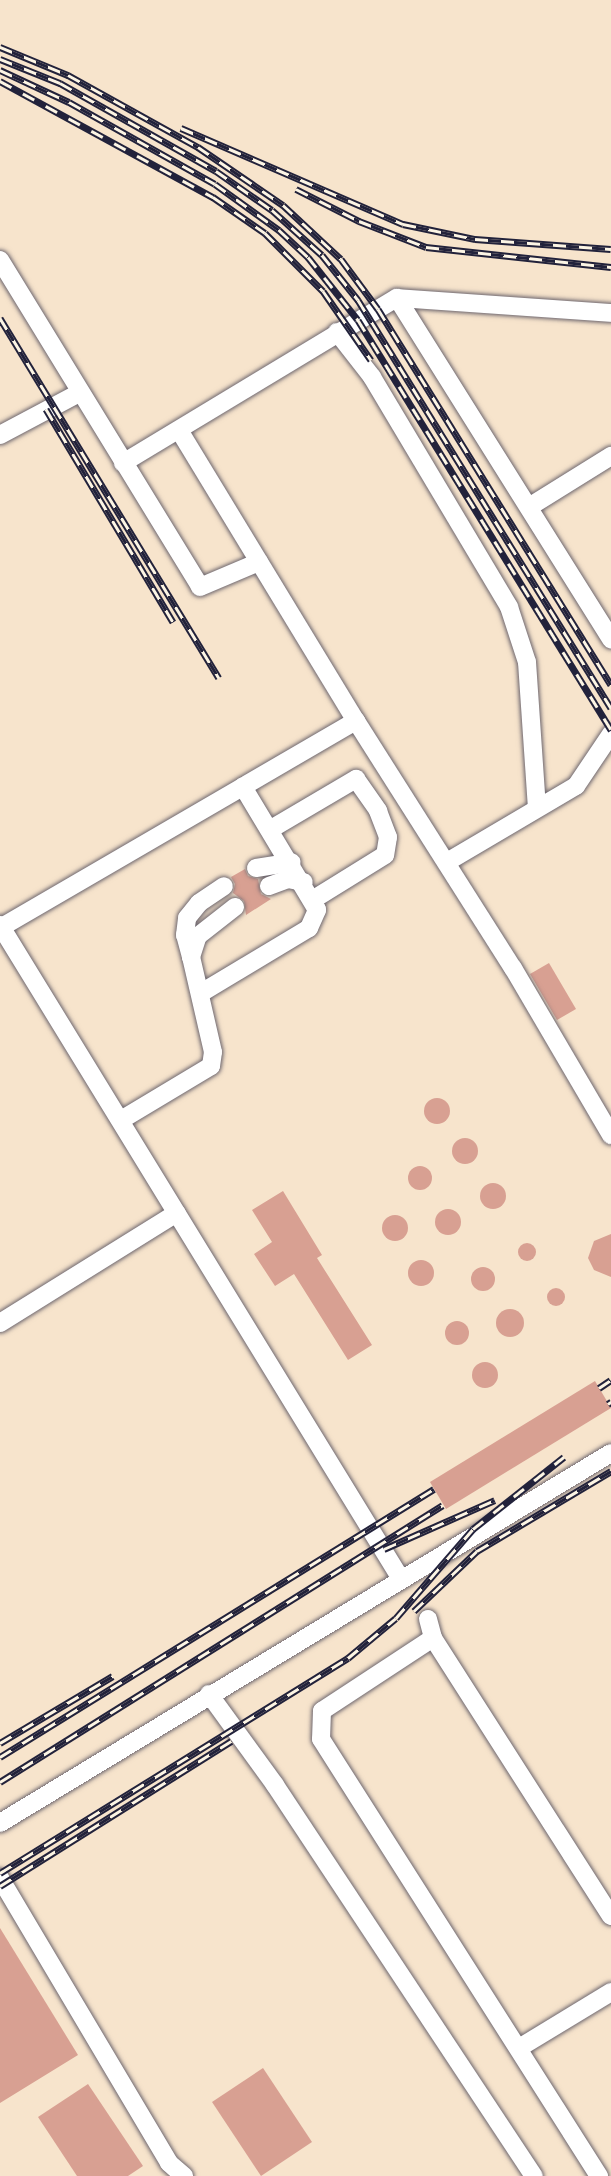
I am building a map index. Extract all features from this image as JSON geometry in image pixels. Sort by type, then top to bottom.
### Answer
[{"type":"lane","points":[[0,260],[200,587],[259,562]]},
{"type":"lane","points":[[123,463],[397,298],[611,313]]},
{"type":"lane","points":[[397,298],[611,639]]},
{"type":"lane","points":[[337,332],[372,377],[514,617],[529,678],[537,807]]},
{"type":"lane","points":[[0,435],[79,393]]},
{"type":"lane","points":[[179,430],[356,721],[447,862],[611,1135]]},
{"type":"lane","points":[[529,507],[611,456]]},
{"type":"lane","points":[[356,721],[1,927],[401,1578]]},
{"type":"lane","points":[[447,862],[576,786],[611,734]]},
{"type":"lane","points":[[271,829],[383,764]]},
{"type":"lane","points":[[314,899],[385,855],[388,837],[356,779]]},
{"type":"lane","points":[[201,993],[309,928],[317,909],[292,862],[243,787]]},
{"type":"lane","points":[[256,868],[292,862]]},
{"type":"lane","points":[[269,886],[288,879],[304,882]]},
{"type":"lane","points":[[121,1120],[211,1066],[213,1052],[185,935],[187,918],[199,902],[224,886]]},
{"type":"lane","points":[[191,957],[198,936],[235,907]]},
{"type":"lane","points":[[0,1323],[177,1213]]},
{"type":"lane","points":[[0,1823],[611,1452]]},
{"type":"lane","points":[[428,1619],[433,1638],[611,1916]]},
{"type":"lane","points":[[433,1638],[322,1710],[318,1730],[326,1750],[599,2176]]},
{"type":"lane","points":[[209,1694],[275,1785],[534,2176]]},
{"type":"lane","points":[[0,1878],[169,2163],[184,2176]]},
{"type":"lane","points":[[519,2048],[611,1992]]},
{"type":"building","points":[[245,869],[248,876],[258,879],[261,894],[271,899],[246,915],[244,901],[233,893],[235,884],[231,877]]},
{"type":"building","points":[[549,963],[576,1009],[557,1020],[530,974]]},
{"type":"building","points":[[437,1098],[446,1102],[450,1111],[446,1120],[437,1124],[428,1120],[424,1111],[428,1102]]},
{"type":"building","points":[[465,1138],[474,1142],[478,1151],[474,1160],[465,1164],[456,1160],[452,1151],[456,1142]]},
{"type":"building","points":[[420,1166],[428,1170],[432,1178],[428,1186],[420,1190],[412,1186],[408,1178],[412,1170]]},
{"type":"building","points":[[493,1183],[502,1187],[506,1196],[502,1205],[493,1209],[484,1205],[480,1196],[484,1187]]},
{"type":"building","points":[[283,1191],[322,1255],[317,1258],[372,1345],[348,1360],[294,1274],[275,1286],[254,1254],[272,1242],[252,1210]]},
{"type":"building","points":[[448,1209],[457,1213],[461,1222],[457,1231],[448,1235],[439,1231],[435,1222],[439,1213]]},
{"type":"building","points":[[395,1215],[404,1219],[408,1228],[404,1237],[395,1241],[386,1237],[382,1228],[386,1219]]},
{"type":"building","points":[[611,1234],[611,1277],[594,1270],[588,1258],[594,1241]]},
{"type":"building","points":[[527,1243],[533,1246],[536,1252],[533,1258],[527,1261],[521,1258],[518,1252],[521,1246]]},
{"type":"building","points":[[421,1260],[430,1264],[434,1273],[430,1282],[421,1286],[412,1282],[408,1273],[412,1264]]},
{"type":"building","points":[[483,1267],[492,1270],[495,1279],[492,1288],[483,1291],[474,1288],[471,1279],[474,1270]]},
{"type":"building","points":[[556,1288],[562,1291],[565,1297],[562,1303],[556,1306],[550,1303],[547,1297],[550,1291]]},
{"type":"building","points":[[510,1309],[520,1313],[524,1323],[520,1333],[510,1337],[500,1333],[496,1323],[500,1313]]},
{"type":"building","points":[[452,1321],[462,1321],[469,1328],[469,1338],[462,1345],[452,1345],[445,1338],[445,1328]]},
{"type":"building","points":[[485,1362],[494,1366],[498,1375],[494,1384],[485,1388],[476,1384],[472,1375],[476,1366]]},
{"type":"building","points":[[595,1381],[611,1408],[446,1509],[430,1482]]},
{"type":"building","points":[[0,1928],[78,2055],[0,2103]]},
{"type":"building","points":[[263,2068],[312,2142],[261,2176],[212,2102]]},
{"type":"building","points":[[88,2084],[143,2166],[128,2176],[77,2176],[38,2117]]},
{"type":"railway","points":[[0,47],[68,75],[198,147],[283,205],[341,259],[378,309],[611,685]]},
{"type":"railway","points":[[0,59],[60,83],[216,171],[272,210],[322,255],[358,300],[611,708]]},
{"type":"railway","points":[[0,70],[69,102],[215,184],[279,230],[308,257],[358,320],[611,730]]},
{"type":"railway","points":[[0,81],[213,197],[265,233],[323,291],[371,360]]},
{"type":"railway","points":[[181,128],[403,224],[475,239],[611,249]]},
{"type":"railway","points":[[296,189],[359,221],[426,247],[611,267]]},
{"type":"railway","points":[[0,318],[219,678]]},
{"type":"railway","points":[[46,409],[173,622]]},
{"type":"railway","points":[[599,1388],[611,1380]]},
{"type":"railway","points":[[0,1873],[348,1658],[396,1618],[473,1529],[564,1457]]},
{"type":"railway","points":[[414,1611],[477,1551],[611,1471]]},
{"type":"railway","points":[[0,1757],[434,1489]]},
{"type":"railway","points":[[384,1549],[495,1500]]},
{"type":"railway","points":[[0,1782],[443,1505]]},
{"type":"railway","points":[[0,1743],[113,1676]]},
{"type":"railway","points":[[0,1886],[231,1741]]}]
